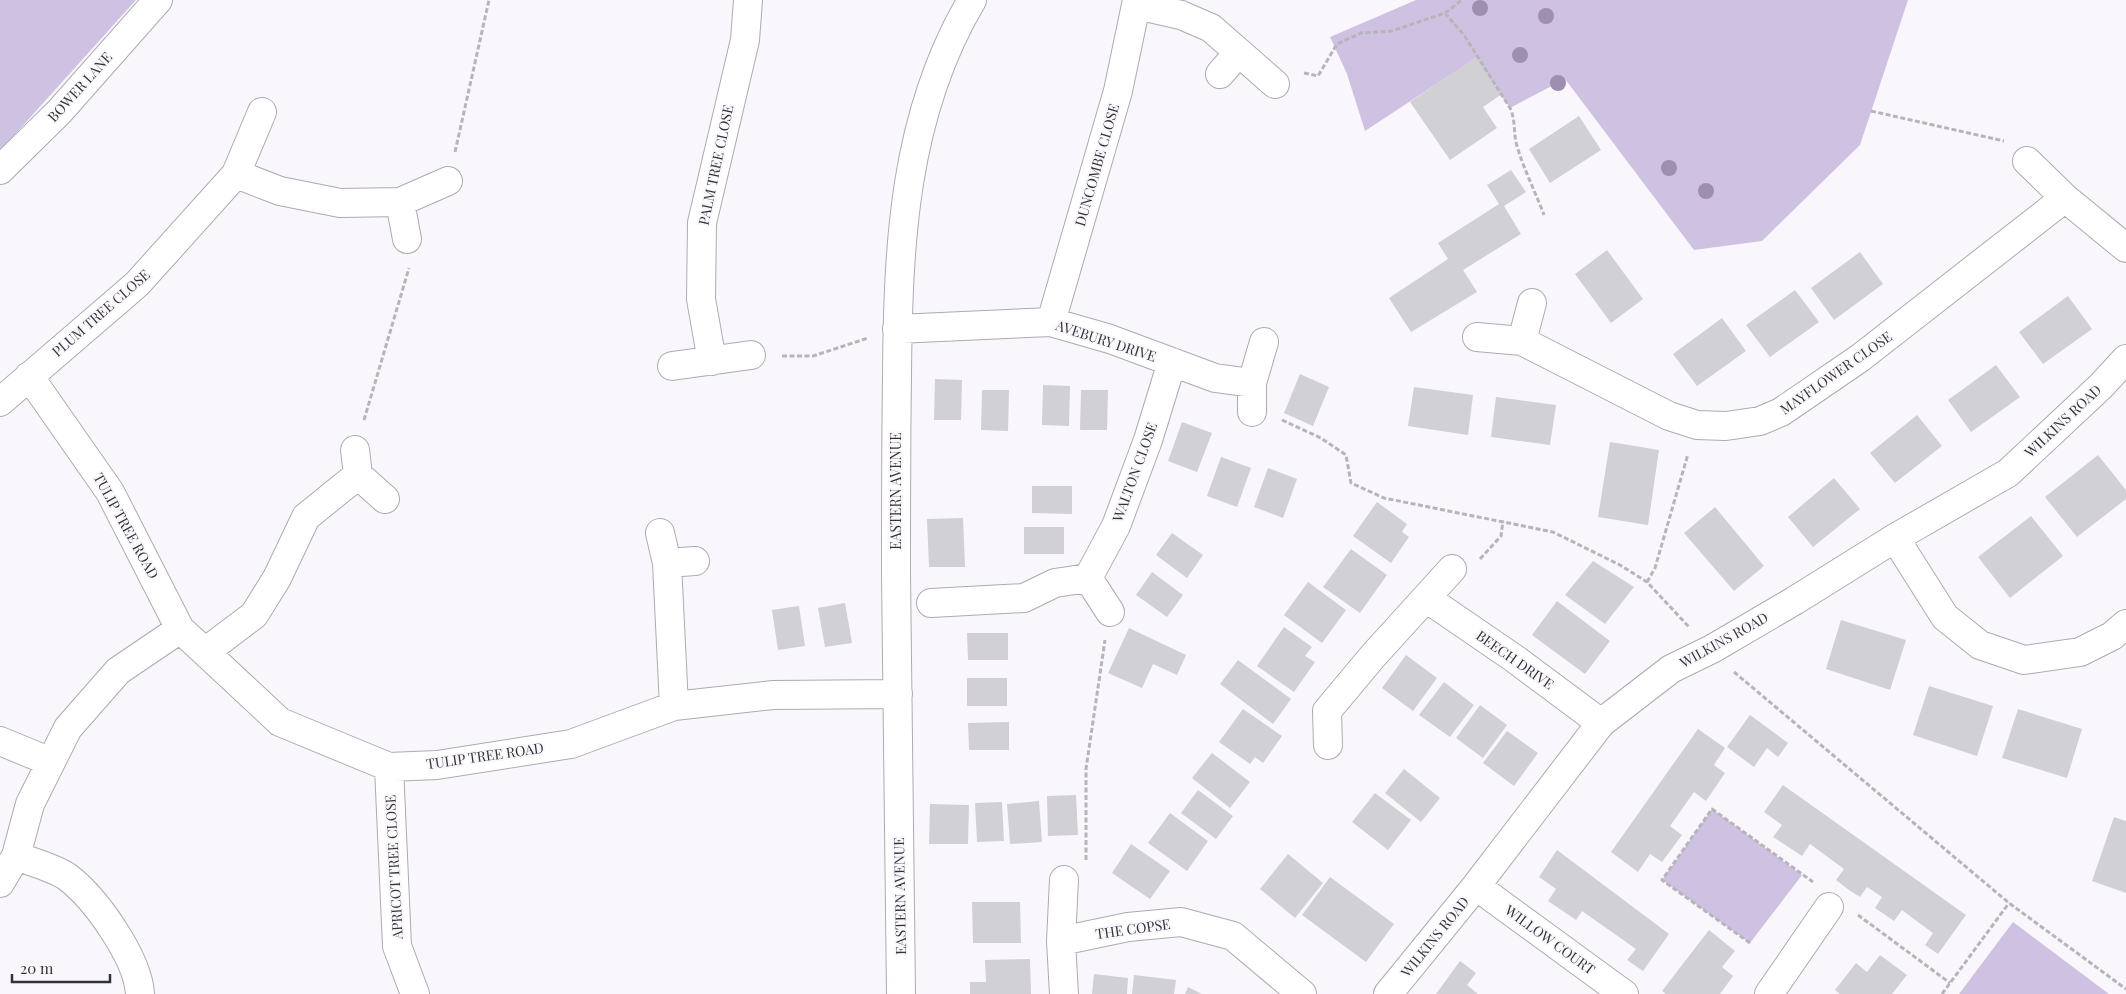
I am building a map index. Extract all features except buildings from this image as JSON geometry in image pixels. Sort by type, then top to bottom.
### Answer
[{"type":"street","name":"BOWER LANE","points":[[0,170],[59,112],[158,0]]},
{"type":"street","name":"PALM TREE CLOSE","points":[[712,360],[701,299],[702,223],[745,40],[748,0]]},
{"type":"street","name":"EASTERN AVENUE","points":[[901,994],[895,482],[897,329],[904,203],[914,150],[930,93],[958,24],[972,0]]},
{"type":"street","name":"DUNCOMBE CLOSE","points":[[1051,322],[1118,91],[1137,3],[1181,15],[1211,28],[1275,84]]},
{"type":"street","points":[[1220,74],[1238,52]]},
{"type":"street","name":"PLUM TREE CLOSE","points":[[0,402],[137,284],[236,174],[262,112]]},
{"type":"street","points":[[2027,161],[2065,198],[2126,248]]},
{"type":"street","points":[[236,174],[280,191],[340,203],[400,202],[448,181]]},
{"type":"street","name":"MAYFLOWER CLOSE","points":[[1477,337],[1522,341],[1669,416],[1697,425],[1726,426],[1760,421],[1781,412],[1860,358],[2065,198]]},
{"type":"street","points":[[400,202],[408,239]]},
{"type":"street","points":[[1522,341],[1532,303]]},
{"type":"street","name":"AVEBURY DRIVE","points":[[897,329],[1051,322],[1110,339],[1215,378],[1252,383]]},
{"type":"street","points":[[1252,412],[1252,383],[1264,342]]},
{"type":"street","points":[[672,366],[751,355]]},
{"type":"street","name":"WILKINS ROAD","points":[[1388,994],[1476,886],[1602,723],[1671,669],[1712,649],[1895,538],[2008,473],[2101,386],[2126,359]]},
{"type":"street","name":"WALTON CLOSE","points":[[1088,578],[1116,526],[1148,440],[1172,362]]},
{"type":"street","name":"TULIP TREE ROAD","points":[[29,376],[110,492],[180,629],[280,722],[390,767],[437,765],[571,744],[674,706],[773,695],[898,694]]},
{"type":"street","points":[[205,652],[254,615],[277,578],[306,517],[357,462],[385,499]]},
{"type":"street","points":[[660,533],[667,563],[674,706]]},
{"type":"street","points":[[1895,538],[1945,617],[1980,645],[2024,660],[2080,652],[2112,636],[2126,624]]},
{"type":"street","points":[[667,563],[695,561]]},
{"type":"street","points":[[1328,745],[1327,711],[1372,656],[1452,569]]},
{"type":"street","points":[[931,603],[1024,598],[1055,583],[1088,578],[1110,612]]},
{"type":"street","name":"BEECH DRIVE","points":[[1426,598],[1515,659],[1602,723]]},
{"type":"street","points":[[0,883],[16,856],[30,804],[68,728],[118,671],[180,629]]},
{"type":"street","points":[[0,741],[51,762]]},
{"type":"street","name":"APRICOT TREE CLOSE","points":[[390,767],[397,946],[415,994]]},
{"type":"street","points":[[16,856],[65,876],[99,907],[131,944],[140,994]]},
{"type":"street","points":[[1064,880],[1061,941],[1064,994]]},
{"type":"street","name":"WILLOW COURT","points":[[1476,886],[1624,994]]},
{"type":"street","points":[[1769,994],[1824,896]]},
{"type":"street","name":"THE COPSE","points":[[1061,941],[1128,928],[1181,922],[1233,936],[1302,994]]},
{"type":"path","points":[[1299,72],[1318,76],[1337,44],[1361,34],[1392,31],[1444,13],[1462,0]]},
{"type":"path","points":[[1444,13],[1464,35],[1510,108],[1515,119],[1516,140],[1524,170],[1544,215]]},
{"type":"path","points":[[1871,111],[2002,139],[2027,161]]},
{"type":"path","points":[[751,355],[813,356],[897,329]]},
{"type":"path","points":[[1647,582],[1656,568],[1697,425]]},
{"type":"path","points":[[1452,569],[1474,566],[1501,536],[1503,521]]},
{"type":"path","points":[[1064,880],[1086,873],[1086,769],[1110,612]]},
{"type":"path","points":[[1750,943],[1662,880],[1712,809],[1824,896]]},
{"type":"path","points":[[1942,994],[2009,903]]},
{"type":"path","points":[[1856,914],[1950,983]]},
{"type":"shaded area","points":[[0,0],[136,0],[0,151]]},
{"type":"shaded area","points":[[1416,0],[1908,0],[1860,145],[1762,241],[1694,250],[1565,79],[1510,108],[1476,58],[1365,131],[1347,74],[1330,37]]},
{"type":"shaded area","points":[[1712,809],[1802,875],[1750,943],[1662,880]]},
{"type":"shaded area","points":[[2013,922],[2109,994],[1959,994]]}]
